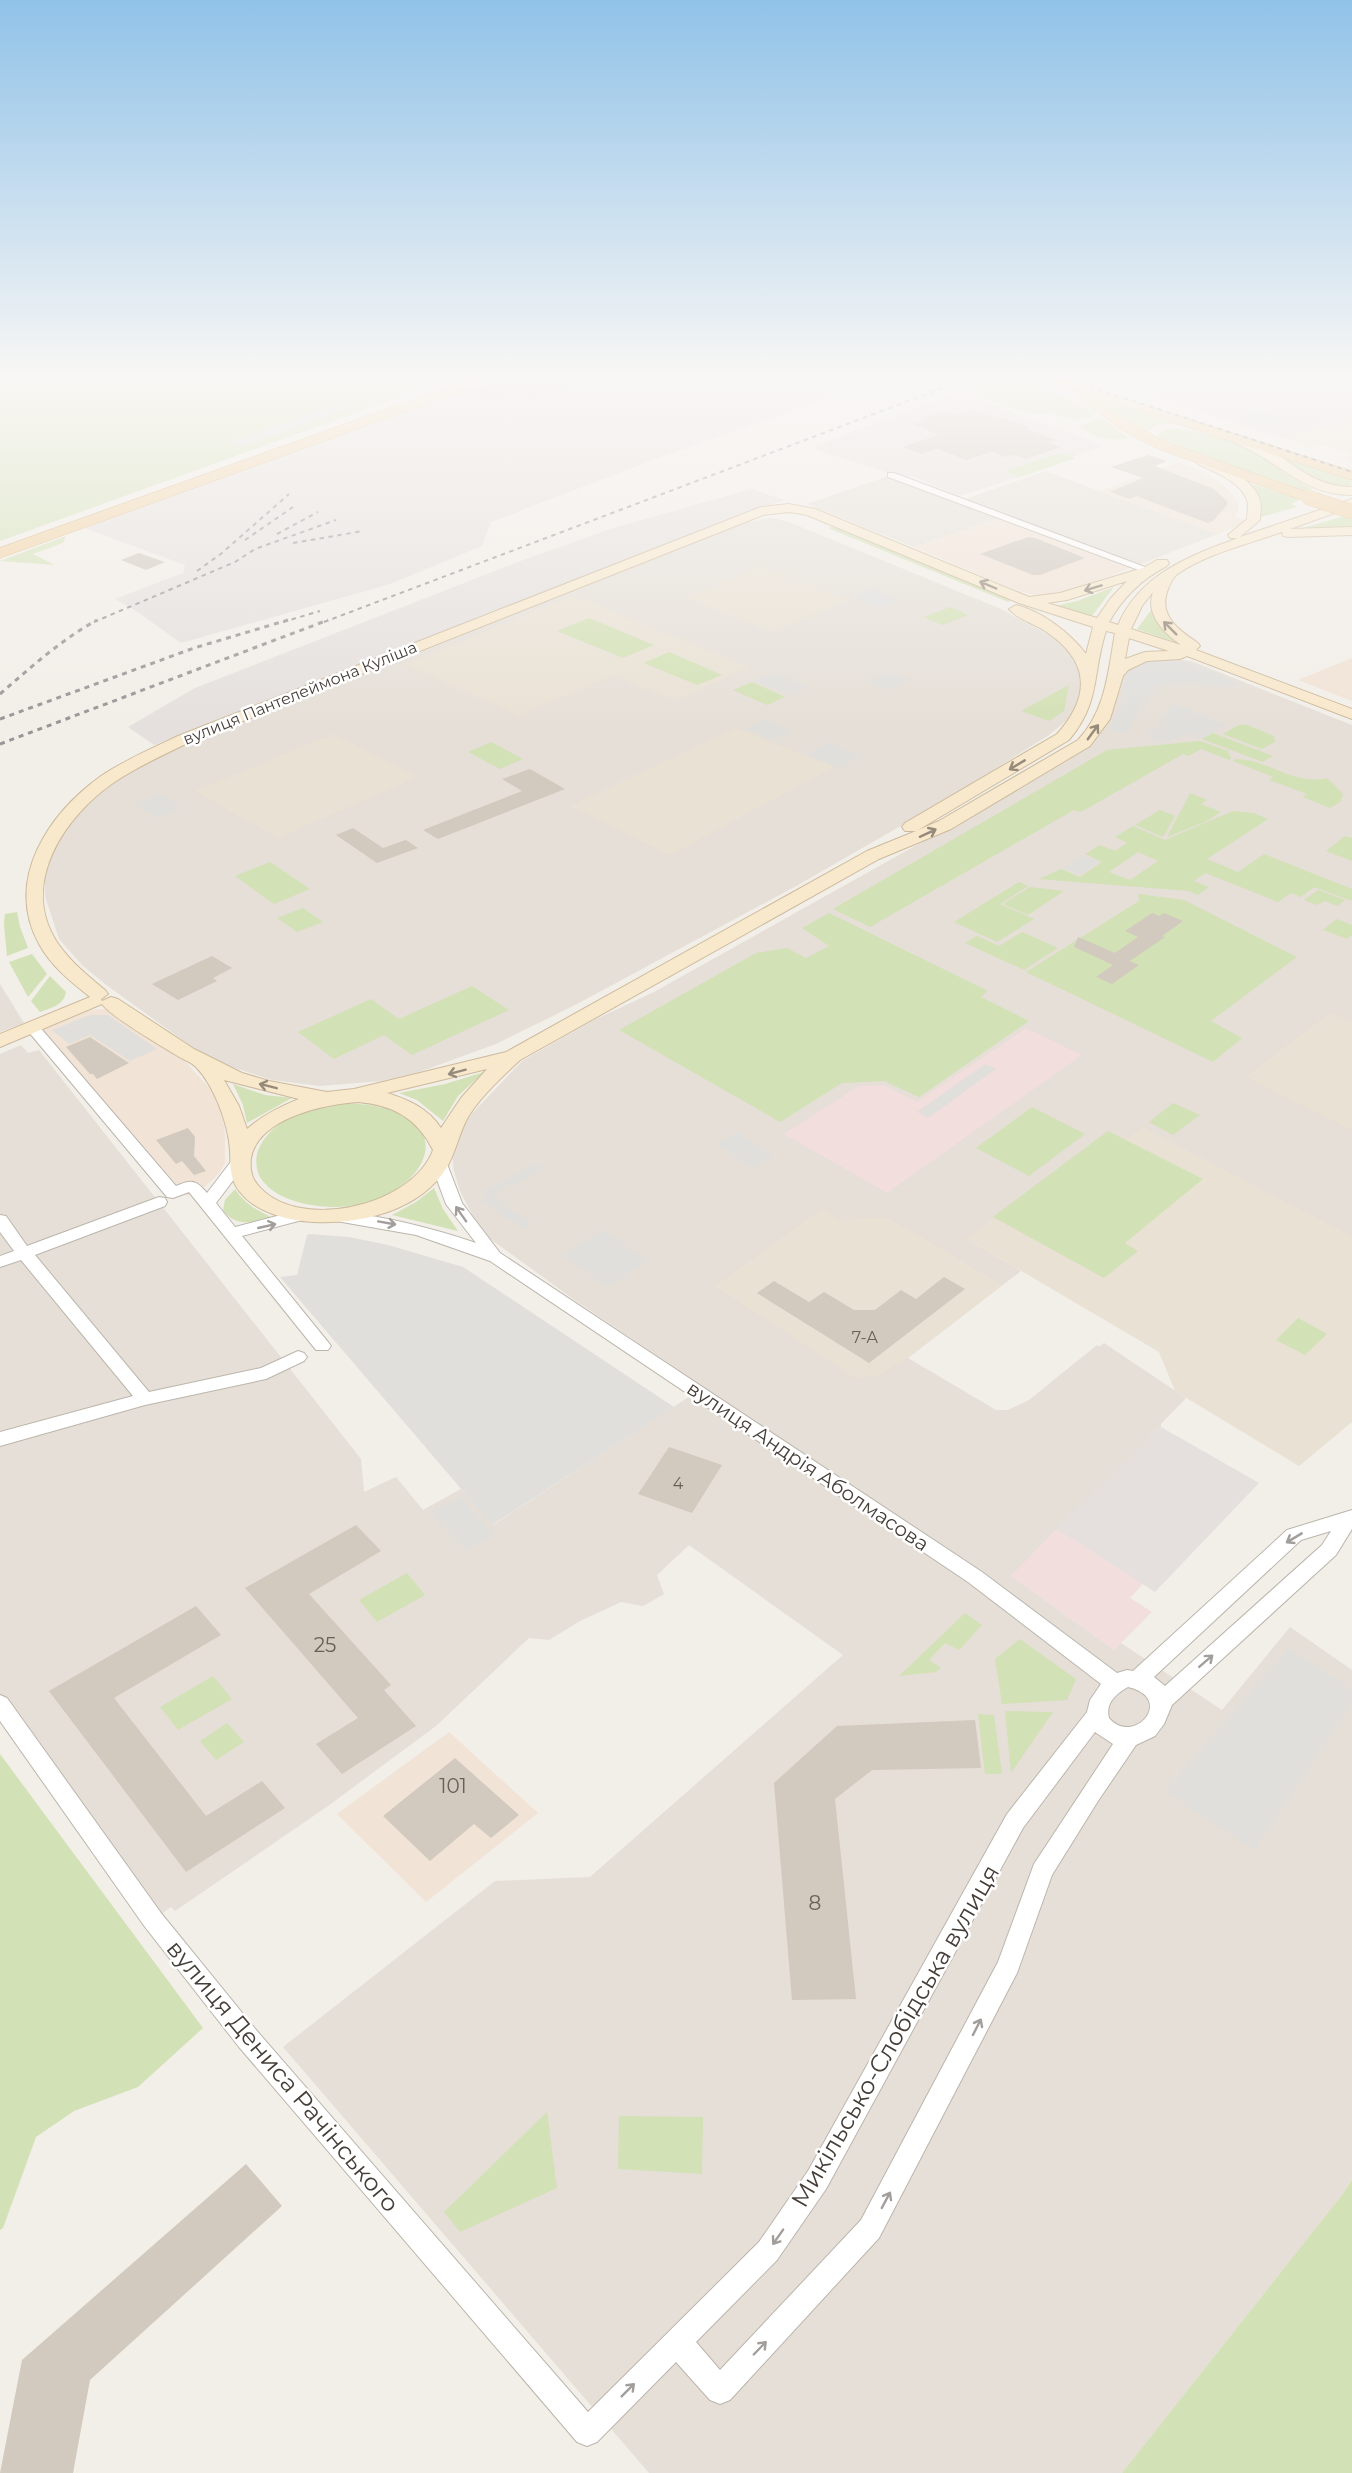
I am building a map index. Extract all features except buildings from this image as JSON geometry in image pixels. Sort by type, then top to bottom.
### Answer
[{"type":"main road","points":[[0,545],[136,496]]},
{"type":"main road","points":[[0,553],[157,496]]},
{"type":"main road","points":[[1235,535],[1253,520],[1254,501],[1251,496]]},
{"type":"main road","points":[[1305,496],[1352,512]]},
{"type":"main road","points":[[1019,604],[1062,597],[1148,570],[1199,547],[1340,496]]},
{"type":"main road","points":[[513,1056],[436,1077],[325,1098],[290,1109],[262,1126],[249,1139],[240,1158],[241,1177],[249,1190],[264,1202],[300,1215],[329,1216],[379,1207],[402,1197],[420,1184],[441,1157],[454,1123],[467,1103],[484,1083],[513,1056],[873,855],[945,825],[1084,743],[1097,728],[1111,699],[1122,632],[1140,599],[1153,584],[1171,572],[1211,553],[1352,503]]},
{"type":"main road","name":"вулиця Пантелеймона Куліша","points":[[325,1098],[253,1083],[202,1062],[101,1000],[62,965],[51,949],[38,921],[34,894],[37,864],[42,852],[69,815],[99,786],[142,759],[184,739],[743,517],[796,513],[1019,604]]},
{"type":"main road","points":[[1254,537],[1352,531]]},
{"type":"main road","points":[[873,855],[895,837],[926,817],[1063,737],[1077,722],[1083,708],[1100,628],[1121,596],[1148,570]]},
{"type":"main road","points":[[1171,572],[1161,586],[1157,605],[1159,616],[1169,629],[1211,659]]},
{"type":"main road","points":[[1019,604],[1211,659],[1352,714]]},
{"type":"main road","points":[[1019,604],[1078,650],[1085,661],[1090,678]]},
{"type":"main road","points":[[1116,674],[1126,663],[1136,658],[1178,655],[1211,659]]},
{"type":"main road","points":[[0,1041],[101,1000]]},
{"type":"main road","name":"вулиця Пантелеймона Куліша","points":[[202,1062],[232,1110],[238,1130],[240,1158]]},
{"type":"main road","points":[[347,1095],[398,1104],[420,1116],[434,1131],[441,1157]]},
{"type":"street","points":[[949,496],[1148,570]]},
{"type":"street","points":[[33,1028],[173,1193],[192,1185],[322,1346]]},
{"type":"street","name":"вулиця Андрія Аболмасова","points":[[441,1157],[454,1204],[496,1257]]},
{"type":"street","points":[[207,1203],[240,1158]]},
{"type":"street","points":[[0,1262],[159,1202]]},
{"type":"street","points":[[232,1233],[300,1215]]},
{"type":"street","name":"вулиця Андрія Аболмасова","points":[[329,1216],[363,1218],[407,1227],[444,1237],[496,1257],[975,1577],[1114,1682]]},
{"type":"street","points":[[0,1220],[24,1253],[145,1399]]},
{"type":"street","points":[[0,1439],[145,1399],[266,1373],[298,1357]]},
{"type":"street","points":[[1138,1679],[1294,1536],[1350,1518]]},
{"type":"street","points":[[1162,1700],[1329,1550],[1350,1518]]},
{"type":"street","points":[[1127,1678],[1138,1679],[1155,1688],[1162,1700],[1162,1710],[1148,1730],[1137,1737],[1120,1737],[1108,1731],[1096,1716],[1099,1701],[1114,1682],[1127,1678]]},
{"type":"street","name":"вулиця Дениса Рачінського","points":[[0,1704],[153,1920],[234,2022],[587,2432]]},
{"type":"street","name":"Микільсько-Слобідська вулиця","points":[[587,2432],[768,2251],[818,2181],[1015,1821],[1096,1716]]},
{"type":"street","points":[[677,2342],[720,2390],[870,2229],[1009,1965],[1042,1871],[1090,1794],[1129,1738]]},
{"type":"shaded area","points":[[168,496],[558,496],[491,522],[482,546],[390,584],[181,643],[115,599],[183,573],[185,565],[84,528]]},
{"type":"shaded area","points":[[726,496],[774,496],[784,500],[154,745],[128,727],[195,688],[515,563],[613,528]]},
{"type":"shaded area","points":[[829,496],[942,496],[957,502],[973,496],[1115,496],[1218,534],[1138,565],[1005,516],[914,547],[807,504]]},
{"type":"shaded area","points":[[1114,496],[1233,496],[1238,502],[1235,517],[1245,520],[1244,523],[1218,534]]},
{"type":"shaded area","points":[[1005,516],[1138,565],[1064,593],[1035,595],[1015,590],[914,547]]},
{"type":"shaded area","points":[[772,518],[789,522],[1001,609],[1049,635],[1067,649],[1079,666],[1084,682],[1075,713],[1049,735],[944,801],[798,885],[577,1004],[496,1044],[419,1072],[381,1081],[320,1086],[272,1080],[210,1060],[105,984],[82,965],[59,939],[45,896],[45,865],[64,828],[93,798],[121,775],[183,744],[740,523]]},
{"type":"shaded area","points":[[760,565],[848,600],[773,632],[686,598]]},
{"type":"shaded area","points":[[872,589],[900,599],[880,608],[852,597]]},
{"type":"shaded area","points":[[574,596],[749,667],[674,701],[613,675],[519,716],[405,664]]},
{"type":"shaded area","points":[[1168,658],[1191,661],[1352,725],[1352,1244],[1126,1140],[967,1239],[1021,1271],[908,1358],[996,1410],[1008,1410],[1029,1400],[1097,1345],[1099,1347],[1104,1343],[1186,1398],[1161,1424],[1161,1427],[1011,1576],[1114,1650],[1121,1643],[1222,1710],[1290,1627],[1352,1670],[1352,2178],[1342,2195],[1122,2473],[649,2473],[283,2047],[495,1881],[590,1877],[843,1655],[689,1545],[657,1575],[664,1594],[643,1606],[621,1602],[580,1621],[549,1640],[529,1638],[436,1726],[328,1806],[175,1911],[171,1907],[153,1920],[0,1704],[0,1054],[21,1045],[28,1053],[39,1050],[361,1459],[364,1492],[396,1477],[423,1510],[461,1489],[493,1525],[704,1387],[576,1301],[482,1233],[460,1191],[454,1171],[452,1153],[466,1120],[522,1061],[594,1020],[654,992],[1069,760],[1101,733],[1112,711],[1121,672],[1130,663]]},
{"type":"shaded area","points":[[1352,658],[1352,701],[1298,680]]},
{"type":"shaded area","points":[[1157,659],[1189,663],[1241,684],[1225,687],[1185,683],[1160,686],[1147,697],[1127,733],[1108,730],[1121,704],[1126,674],[1130,668],[1145,661]]},
{"type":"shaded area","points":[[889,672],[909,679],[888,690],[868,682]]},
{"type":"shaded area","points":[[774,673],[808,687],[789,695],[755,681]]},
{"type":"shaded area","points":[[1172,703],[1226,725],[1201,739],[1185,733],[1173,740],[1153,742],[1145,732],[1157,730]]},
{"type":"shaded area","points":[[764,719],[792,731],[772,740],[745,729]]},
{"type":"shaded area","points":[[735,728],[834,767],[670,855],[570,806]]},
{"type":"shaded area","points":[[333,734],[417,777],[278,838],[195,791]]},
{"type":"shaded area","points":[[828,742],[862,756],[840,768],[806,754]]},
{"type":"shaded area","points":[[160,794],[182,808],[157,818],[135,804]]},
{"type":"shaded area","points":[[1084,855],[1100,862],[1079,875],[1063,868]]},
{"type":"shaded area","points":[[0,984],[24,1023],[0,1032]]},
{"type":"shaded area","points":[[113,1010],[182,1058],[211,1090],[221,1107],[225,1134],[225,1163],[206,1186],[187,1196],[41,1029],[84,1011]]},
{"type":"shaded area","points":[[1330,1013],[1352,1022],[1352,1130],[1245,1077]]},
{"type":"shaded area","points":[[90,1015],[108,1015],[157,1049],[130,1061],[90,1035],[69,1044],[52,1030]]},
{"type":"shaded area","points":[[1026,1028],[1082,1055],[887,1193],[784,1134],[859,1086],[884,1085],[917,1102]]},
{"type":"shaded area","points":[[985,1064],[996,1069],[928,1118],[917,1112]]},
{"type":"shaded area","points":[[1143,1127],[1352,1237],[1352,1422],[1299,1466],[1175,1391],[1159,1352],[967,1239],[1108,1131],[1126,1140]]},
{"type":"shaded area","points":[[737,1132],[773,1156],[753,1168],[716,1144]]},
{"type":"shaded area","points":[[535,1163],[544,1168],[513,1187],[509,1184],[493,1195],[505,1203],[503,1205],[532,1223],[523,1229],[481,1201],[488,1197],[482,1193]]},
{"type":"shaded area","points":[[822,1209],[840,1220],[887,1217],[1002,1285],[907,1358],[879,1375],[857,1379],[715,1286]]},
{"type":"shaded area","points":[[603,1230],[648,1261],[607,1287],[562,1255]]},
{"type":"shaded area","points":[[307,1235],[349,1237],[388,1245],[463,1267],[674,1407],[492,1525],[280,1277],[297,1275]]},
{"type":"shaded area","points":[[1161,1427],[1259,1483],[1155,1592],[1056,1529]]},
{"type":"shaded area","points":[[460,1497],[495,1535],[466,1551],[431,1512]]},
{"type":"shaded area","points":[[1056,1529],[1143,1584],[1130,1598],[1152,1612],[1114,1650],[1011,1576]]},
{"type":"shaded area","points":[[1289,1648],[1352,1690],[1352,1702],[1254,1850],[1165,1791]]},
{"type":"shaded area","points":[[449,1732],[538,1813],[426,1902],[337,1814]]},
{"type":"green space","points":[[0,496],[124,496],[0,541]]},
{"type":"green space","points":[[1255,496],[1292,496],[1301,499],[1291,504],[1297,507],[1257,518]]},
{"type":"green space","points":[[1341,517],[1352,517],[1352,528],[1296,530]]},
{"type":"green space","points":[[833,526],[1012,600],[1008,602],[828,528]]},
{"type":"green space","points":[[66,536],[63,543],[33,554],[55,565],[0,561]]},
{"type":"green space","points":[[1114,587],[1092,616],[1055,606],[1077,601]]},
{"type":"green space","points":[[1154,606],[1181,644],[1137,629]]},
{"type":"green space","points":[[950,607],[968,615],[942,625],[924,617]]},
{"type":"green space","points":[[589,618],[654,645],[623,658],[557,631]]},
{"type":"green space","points":[[669,652],[722,675],[697,685],[644,663]]},
{"type":"green space","points":[[752,682],[785,697],[767,705],[733,690]]},
{"type":"green space","points":[[1069,685],[1064,711],[1049,721],[1021,711]]},
{"type":"green space","points":[[1239,725],[1247,725],[1274,736],[1275,742],[1262,749],[1223,734]]},
{"type":"green space","points":[[1213,733],[1273,756],[1263,762],[1202,739]]},
{"type":"green space","points":[[1200,741],[1228,751],[1231,758],[1229,760],[1201,749],[1188,756],[1183,754],[1081,812],[1074,810],[870,927],[833,909],[1107,750]]},
{"type":"green space","points":[[491,742],[523,759],[500,769],[468,752]]},
{"type":"green space","points":[[1236,759],[1259,763],[1292,776],[1327,778],[1343,794],[1340,802],[1330,808],[1303,797],[1307,794],[1269,780],[1273,777],[1233,761]]},
{"type":"green space","points":[[1190,793],[1207,800],[1201,804],[1221,812],[1205,822],[1167,837],[1180,812],[1193,804],[1181,811]]},
{"type":"green space","points":[[1160,810],[1175,816],[1163,837],[1135,825]]},
{"type":"green space","points":[[1233,811],[1254,813],[1268,819],[1207,859],[1238,872],[1264,854],[1352,889],[1352,901],[1314,887],[1301,897],[1291,893],[1278,902],[1205,873],[1194,881],[1209,887],[1198,895],[1188,891],[1039,879],[1061,869],[1080,877],[1102,862],[1085,854],[1100,845],[1115,851],[1127,843],[1115,837],[1133,826],[1165,840]],"holes":[[[1138,852],[1158,861],[1130,880],[1109,872]]]},
{"type":"green space","points":[[1345,836],[1352,838],[1352,861],[1326,851]]},
{"type":"green space","points":[[270,862],[310,889],[274,904],[235,876]]},
{"type":"green space","points":[[1019,882],[1028,886],[1000,904],[1034,919],[997,942],[954,922]]},
{"type":"green space","points":[[1030,887],[1064,891],[1028,915],[1003,904]]},
{"type":"green space","points":[[1318,890],[1345,900],[1338,906],[1324,901],[1317,905],[1304,900]]},
{"type":"green space","points":[[1138,894],[1184,900],[1297,957],[1211,1021],[1242,1038],[1213,1062],[1026,972],[1139,901]]},
{"type":"green space","points":[[303,908],[323,922],[297,932],[277,918]]},
{"type":"green space","points":[[17,912],[28,948],[7,956],[5,914]]},
{"type":"green space","points":[[829,913],[988,991],[981,997],[1029,1021],[919,1097],[884,1081],[842,1083],[780,1122],[619,1030],[756,953],[787,948],[806,958],[829,946],[802,928]]},
{"type":"green space","points":[[1337,919],[1352,925],[1352,935],[1347,939],[1323,930]]},
{"type":"green space","points":[[1022,932],[1058,948],[1024,970],[965,943],[977,936],[999,946]]},
{"type":"green space","points":[[32,954],[47,974],[28,997],[9,962]]},
{"type":"green space","points":[[50,976],[66,992],[65,996],[60,1003],[40,1012],[31,1001]]},
{"type":"green space","points":[[472,986],[509,1010],[412,1055],[384,1035],[334,1059],[298,1032],[371,999],[399,1019]]},
{"type":"green space","points":[[484,1072],[458,1096],[443,1121],[417,1100],[399,1093],[445,1084]]},
{"type":"green space","points":[[233,1084],[265,1095],[292,1098],[247,1123],[243,1105]]},
{"type":"green space","points":[[347,1103],[391,1110],[416,1125],[426,1144],[421,1164],[404,1184],[378,1199],[344,1207],[299,1202],[280,1195],[264,1183],[256,1161],[258,1150],[267,1135],[298,1114]]},
{"type":"green space","points":[[1173,1103],[1200,1115],[1173,1135],[1149,1122]]},
{"type":"green space","points":[[1032,1107],[1085,1134],[1029,1176],[976,1148]]},
{"type":"green space","points":[[1108,1131],[1203,1179],[1125,1243],[1138,1251],[1104,1278],[993,1217]]},
{"type":"green space","points":[[434,1188],[443,1209],[458,1231],[392,1215],[416,1202]]},
{"type":"green space","points":[[235,1189],[251,1206],[271,1217],[245,1222],[228,1216],[223,1210],[225,1200]]},
{"type":"green space","points":[[1298,1318],[1327,1334],[1305,1355],[1276,1340]]},
{"type":"green space","points":[[407,1573],[425,1595],[377,1622],[359,1600]]},
{"type":"green space","points":[[965,1613],[982,1625],[959,1650],[945,1643],[929,1660],[941,1668],[936,1672],[899,1676]]},
{"type":"green space","points":[[1020,1639],[1076,1679],[1067,1700],[1002,1704],[995,1659]]},
{"type":"green space","points":[[213,1676],[232,1699],[178,1730],[160,1707]]},
{"type":"green space","points":[[1005,1711],[1053,1712],[1011,1773]]},
{"type":"green space","points":[[978,1714],[994,1715],[1002,1774],[985,1774]]},
{"type":"green space","points":[[227,1723],[244,1742],[216,1760],[200,1741]]},
{"type":"green space","points":[[0,1754],[203,2028],[138,2087],[74,2111],[36,2137],[3,2228],[0,2230]]},
{"type":"green space","points":[[547,2112],[557,2188],[460,2232],[444,2212]]},
{"type":"green space","points":[[619,2116],[703,2117],[702,2174],[618,2169]]},
{"type":"green space","points":[[1352,2179],[1352,2473],[1122,2473],[1342,2195]]},
{"type":"railway","points":[[197,571],[222,553],[286,496]]},
{"type":"railway","points":[[324,622],[656,496]]},
{"type":"railway","points":[[245,540],[293,507]]},
{"type":"railway","points":[[277,534],[318,512]]},
{"type":"railway","points":[[94,622],[235,562],[255,549],[336,520]]},
{"type":"railway","points":[[293,543],[363,531]]},
{"type":"railway","points":[[283,622],[320,611]]},
{"type":"railway","points":[[0,694],[59,645],[97,620]]},
{"type":"railway","points":[[0,719],[194,648],[288,620]]},
{"type":"railway","points":[[0,744],[328,620]]}]
